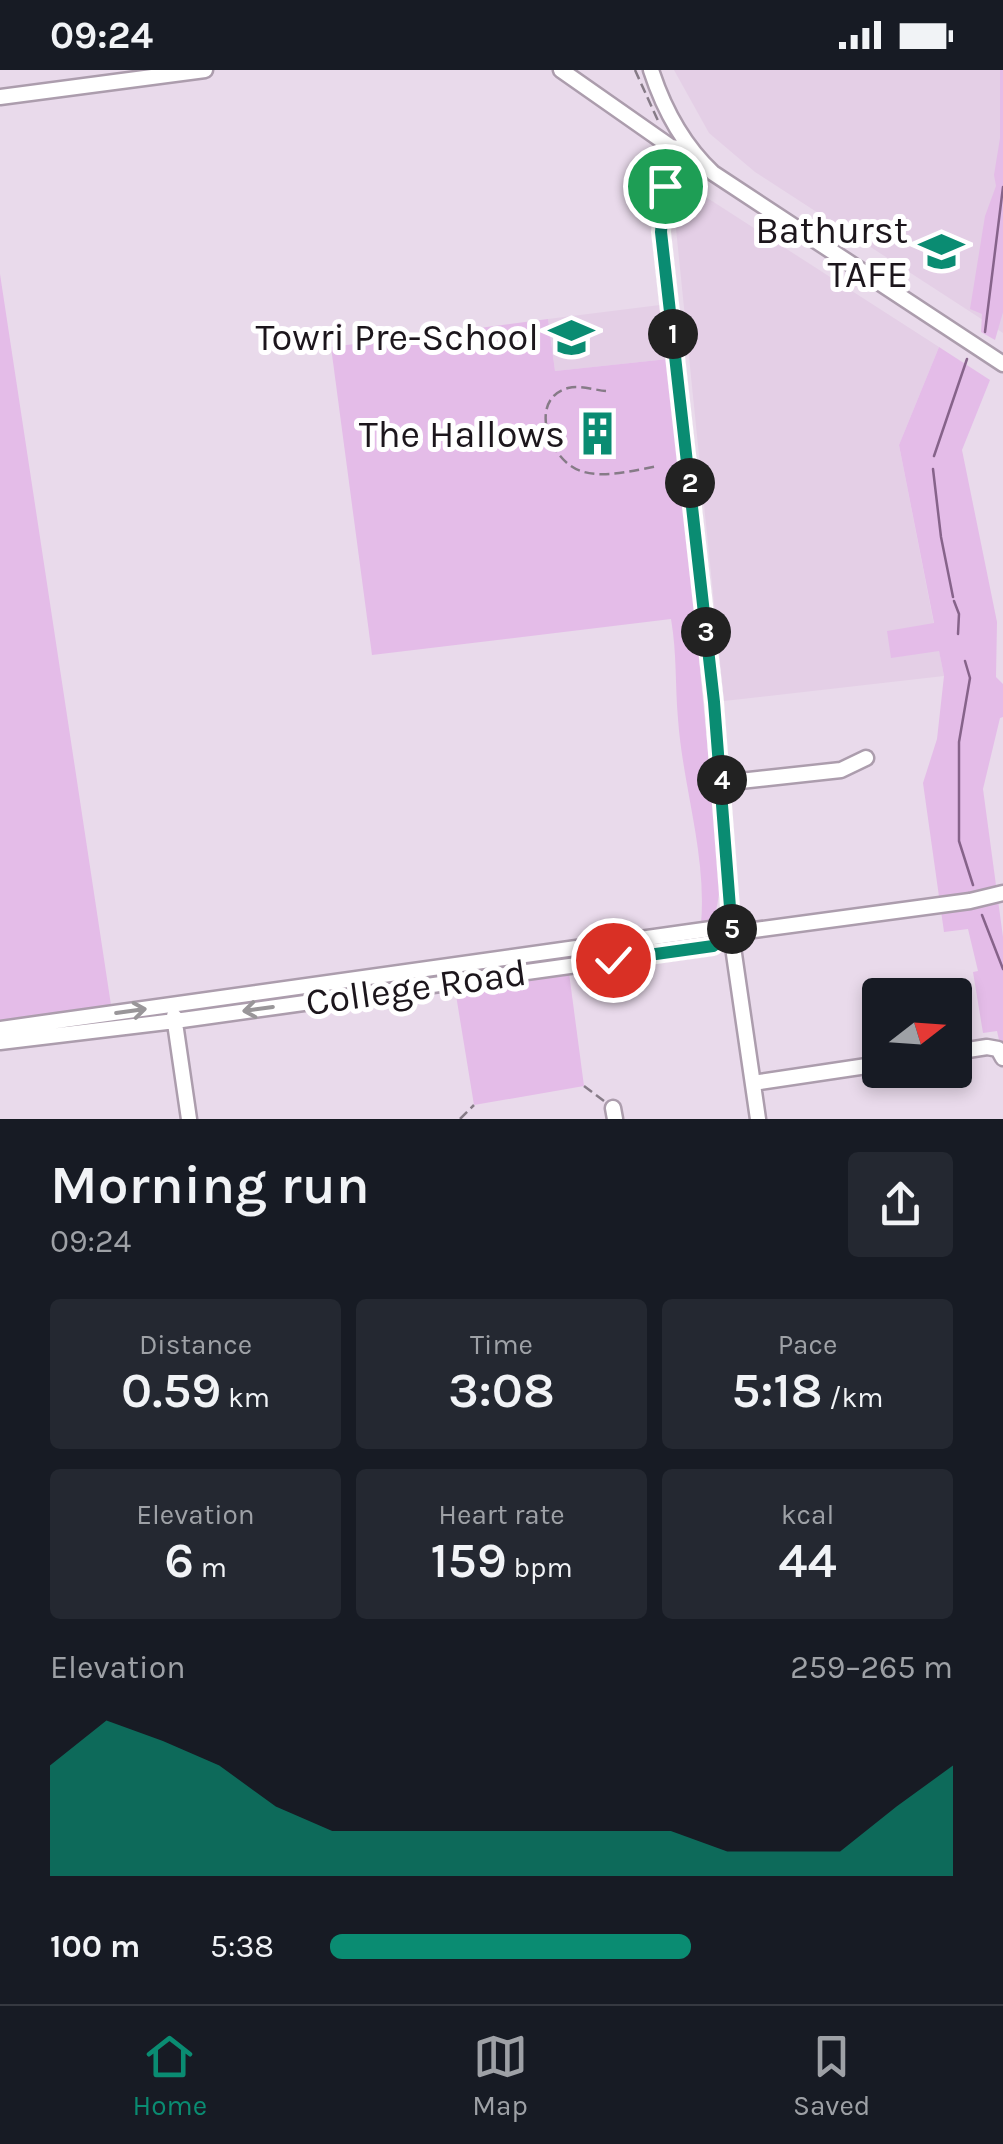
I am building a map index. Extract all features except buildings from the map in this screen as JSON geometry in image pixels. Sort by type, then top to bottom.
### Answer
[{"type":"street","points":[[0,97],[205,70]]},
{"type":"street","points":[[561,70],[671,147],[688,150]]},
{"type":"street","points":[[651,70],[660,97],[688,150],[713,174],[1003,364]]},
{"type":"street","points":[[688,150],[665,186],[661,232],[722,782],[732,933],[758,1119]]},
{"type":"street","points":[[722,782],[842,770],[866,758]]},
{"type":"street","name":"College Road","points":[[0,1042],[172,1005],[711,928],[732,933],[970,901],[1003,893]]},
{"type":"street","name":"College Road","points":[[0,1029],[174,1021],[713,946],[732,933]]},
{"type":"street","points":[[172,1005],[189,1119]]},
{"type":"street","points":[[972,1052],[999,1053]]},
{"type":"street","points":[[754,1084],[862,1067]]},
{"type":"path","points":[[606,391],[564,388],[552,397],[546,416],[548,442],[564,463],[583,472],[610,474],[658,466]]},
{"type":"path","points":[[584,1086],[614,1113]]},
{"type":"path","points":[[460,1119],[474,1105]]},
{"type":"shaded area","name":"Bathurst TAFE","points":[[674,70],[1003,70],[1003,333],[755,172],[709,133]]},
{"type":"shaded area","points":[[1000,70],[1003,312],[995,340],[981,332],[982,314],[970,309],[985,216],[996,186]]},
{"type":"shaded area","points":[[698,192],[939,347],[899,445],[944,676],[724,701],[675,219],[682,205]]},
{"type":"shaded area","points":[[0,274],[111,1005],[0,1021]]},
{"type":"shaded area","points":[[660,305],[668,359],[555,371],[548,319]]},
{"type":"shaded area","points":[[548,319],[555,371],[668,359],[719,842],[720,883],[713,922],[701,924],[701,873],[681,745],[671,619],[372,655],[331,347]]},
{"type":"shaded area","points":[[939,347],[990,380],[962,450],[997,622],[996,677],[1003,684],[1003,717],[983,789],[1003,937],[1003,1058],[997,1031],[983,1033],[973,972],[978,971],[968,929],[944,932],[923,783],[937,739],[944,676],[939,651],[891,658],[887,631],[934,623],[899,445]]},
{"type":"shaded area","points":[[569,973],[584,1086],[474,1105],[455,989]]},
{"type":"waterway","points":[[985,332],[1003,187]]},
{"type":"waterway","points":[[934,456],[967,359]]},
{"type":"waterway","points":[[933,469],[953,597]]},
{"type":"waterway","points":[[954,601],[959,614],[958,634]]},
{"type":"waterway","points":[[965,661],[970,678],[959,742],[959,841],[973,885]]},
{"type":"waterway","points":[[982,915],[1003,969]]},
{"type":"place","name":"Bathurst TAFE","points":[[941,252]]},
{"type":"place","name":"Towri Pre-School","points":[[572,337]]},
{"type":"place","name":"The Hallows","points":[[598,434]]},
{"type":"route","points":[[613,960],[713,946],[732,933],[714,702],[661,232],[665,186]]}]
